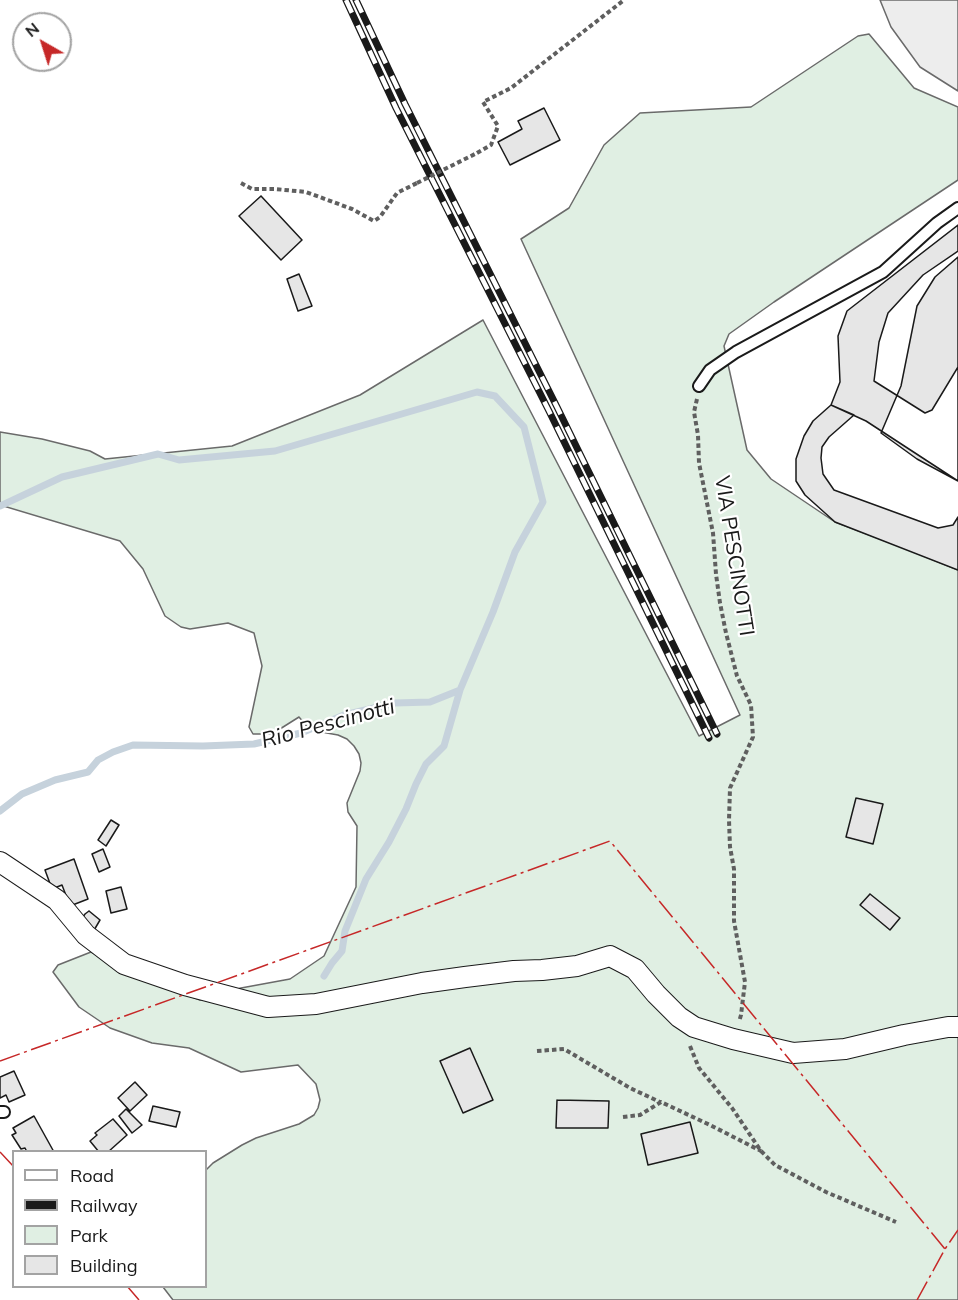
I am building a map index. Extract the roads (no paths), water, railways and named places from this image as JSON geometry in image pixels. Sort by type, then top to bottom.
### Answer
[{"type":"street","points":[[0,862],[57,900],[86,934],[124,964],[185,986],[268,1007],[316,1004],[465,977],[577,966],[610,956],[635,969],[656,994],[694,1027],[793,1053],[845,1049],[904,1035],[958,1027]]},
{"type":"lane","points":[[699,386],[710,370],[736,352],[883,272],[937,223],[958,208]]},
{"type":"waterway","name":"Rio Pescinotti","points":[[0,506],[62,477],[158,454],[179,460],[275,451],[477,392],[495,396],[524,427],[543,502],[515,552],[460,690],[430,702],[395,703],[344,715],[301,733],[254,744],[133,745],[98,760],[88,772],[55,780],[22,794],[0,811]]},
{"type":"waterway","points":[[324,976],[342,951],[345,931],[366,879],[389,842],[426,764],[444,746],[460,690]]},
{"type":"railway","points":[[346,0],[396,108],[549,411],[709,738]]},
{"type":"railway","points":[[356,0],[405,104],[717,734]]}]
